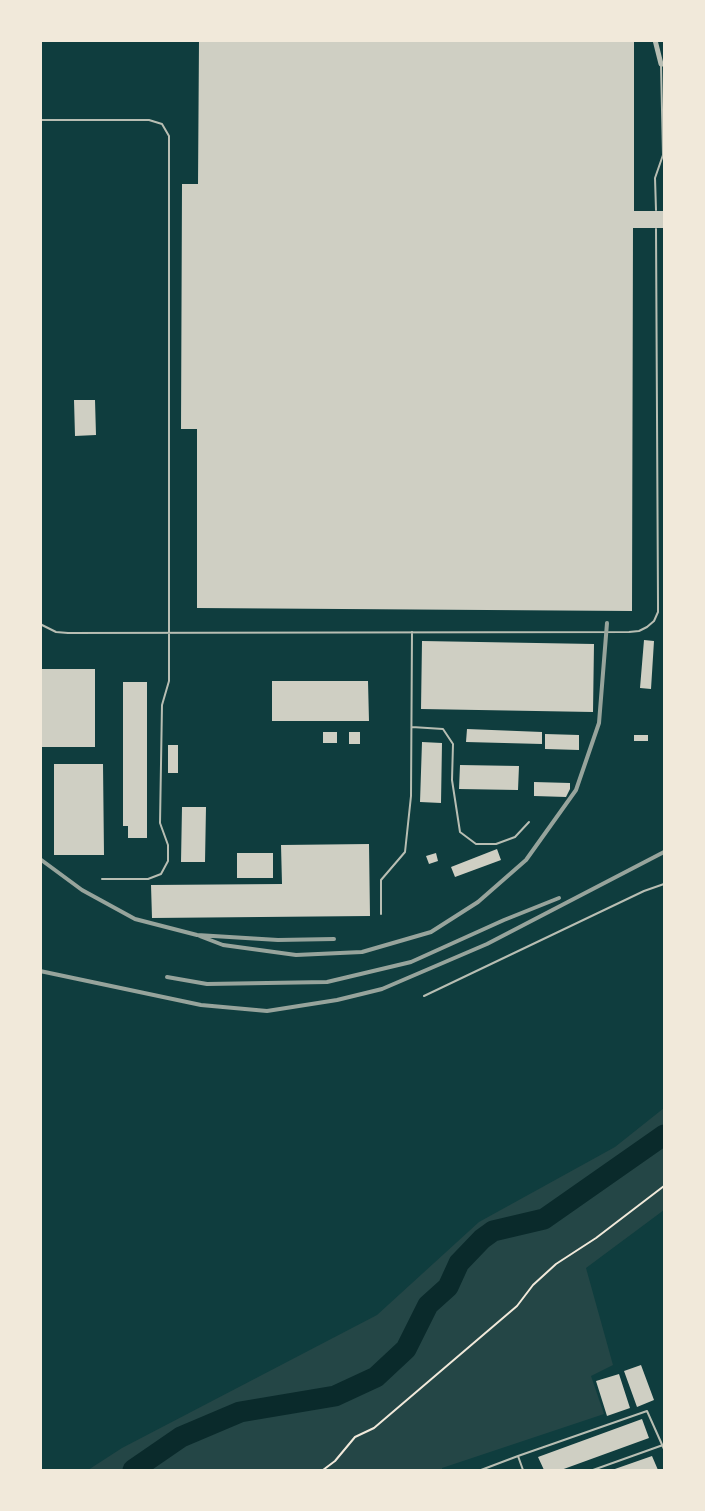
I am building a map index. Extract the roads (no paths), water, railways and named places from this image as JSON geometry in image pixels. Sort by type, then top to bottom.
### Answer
[{"type":"street","points":[[656,40],[663,64]]},
{"type":"lane","points":[[656,210],[656,178],[663,155],[663,64]]},
{"type":"lane","points":[[40,120],[149,120],[162,124],[169,136],[169,681],[162,705],[160,823],[168,844],[168,861],[160,874],[148,879],[102,879]]},
{"type":"lane","points":[[40,624],[56,633],[629,632],[647,627],[654,621],[658,612],[656,229]]},
{"type":"lane","points":[[381,914],[381,880],[405,852],[411,796],[412,632]]},
{"type":"lane","points":[[411,727],[443,729],[453,744],[452,780],[460,832],[476,844],[496,844],[515,837],[529,822]]},
{"type":"lane","points":[[423,996],[644,891],[664,884]]},
{"type":"lane","points":[[481,1470],[647,1411],[664,1449]]},
{"type":"lane","points":[[593,1470],[663,1445]]},
{"type":"lane","points":[[518,1456],[523,1470]]},
{"type":"waterway","points":[[133,1470],[181,1437],[240,1412],[335,1396],[376,1377],[406,1349],[428,1305],[448,1287],[459,1263],[482,1239],[493,1231],[544,1219],[664,1135]]},
{"type":"railway","points":[[197,935],[223,945],[296,955],[362,952],[431,932],[478,902],[526,860],[576,790],[599,723],[607,623]]},
{"type":"railway","points":[[40,971],[201,1005],[267,1011],[337,1000],[382,989],[487,944],[664,852]]},
{"type":"railway","points":[[40,859],[82,890],[135,919],[197,935],[278,940],[334,939]]},
{"type":"railway","points":[[167,977],[207,984],[327,982],[411,962],[559,898]]}]
